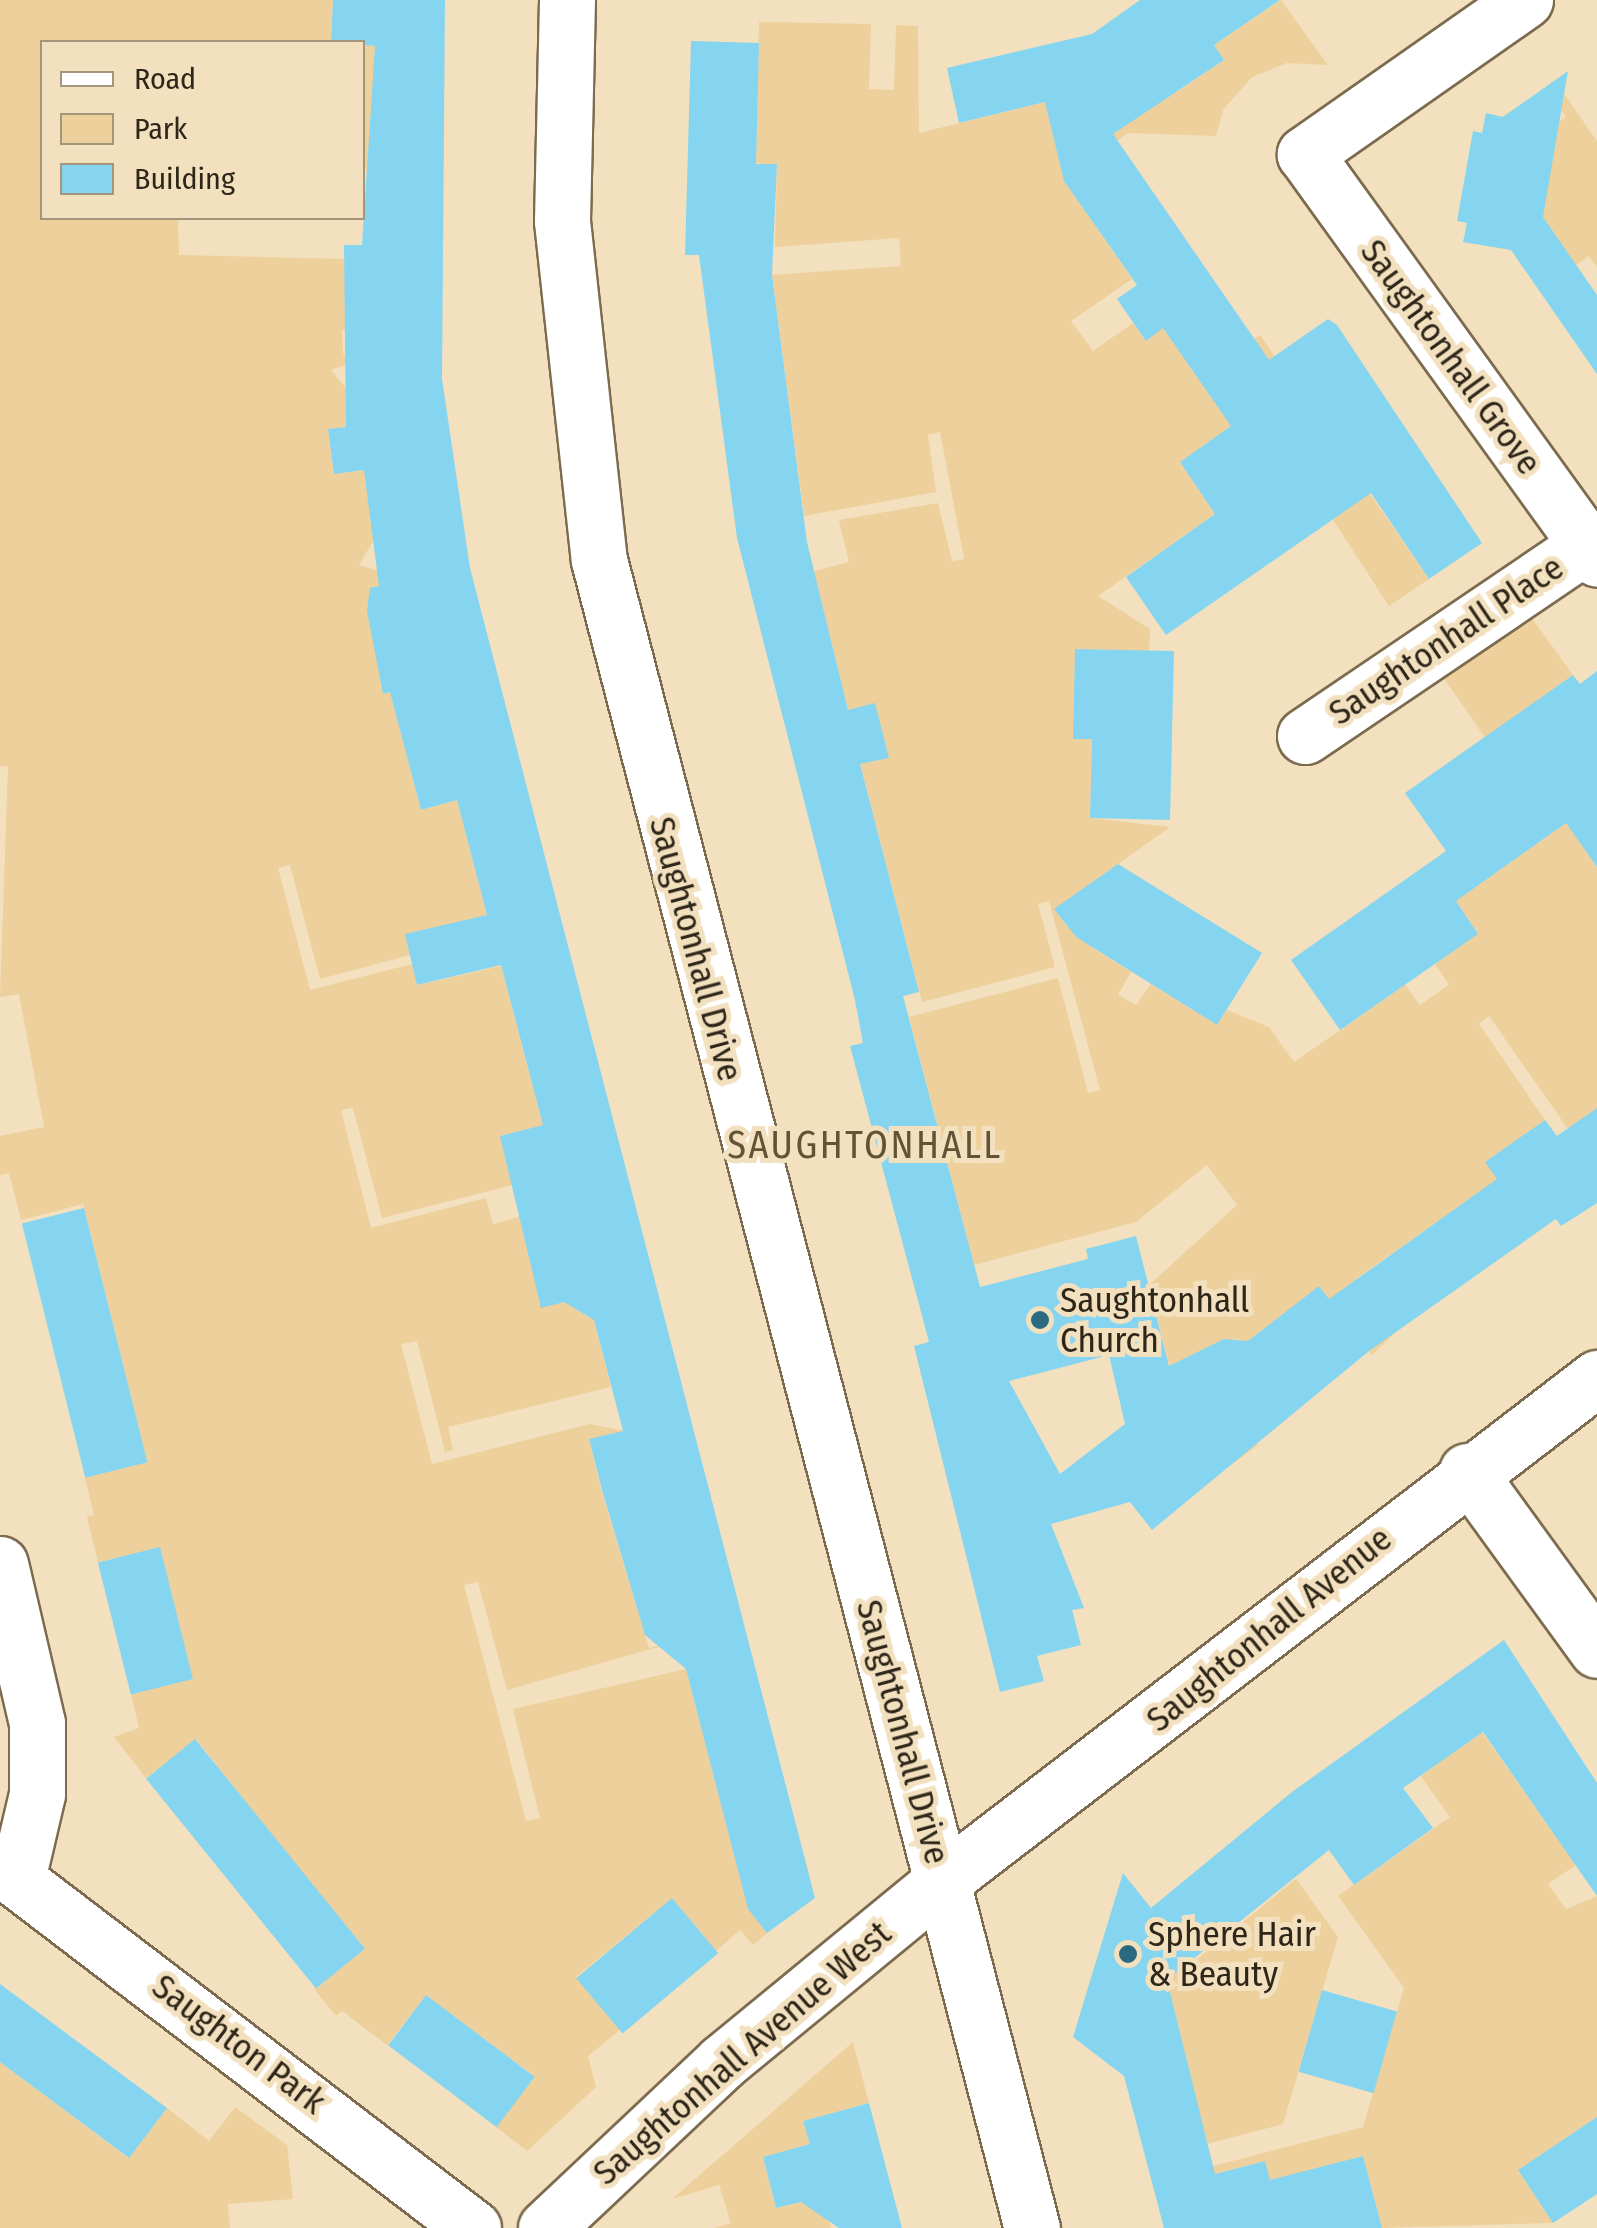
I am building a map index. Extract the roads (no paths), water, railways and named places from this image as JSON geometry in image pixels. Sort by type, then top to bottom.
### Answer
[{"type":"street","name":"Saughtonhall Drive","points":[[567,0],[562,221],[599,560],[1032,2228]]},
{"type":"street","name":"Saughtonhall Grove","points":[[1525,0],[1304,154],[1592,552]]},
{"type":"street","name":"Saughtonhall Place","points":[[1305,736],[1592,552]]},
{"type":"street","name":"Saughtonhall Avenue","points":[[942,1881],[1467,1471],[1597,1378]]},
{"type":"street","points":[[1467,1471],[1597,1650]]},
{"type":"street","points":[[0,1564],[37,1723],[37,1794],[8,1873]]},
{"type":"street","name":"Saughton Park","points":[[8,1873],[473,2228]]},
{"type":"street","name":"Saughtonhall Avenue West","points":[[546,2228],[722,2062],[942,1881]]},
{"type":"place","name":"Saughtonhall Church","points":[[1040,1320]]},
{"type":"place","name":"Sphere Hair & Beauty","points":[[1128,1954]]},
{"type":"district","name":"SAUGHTONHALL","points":[[865,1146]]}]
